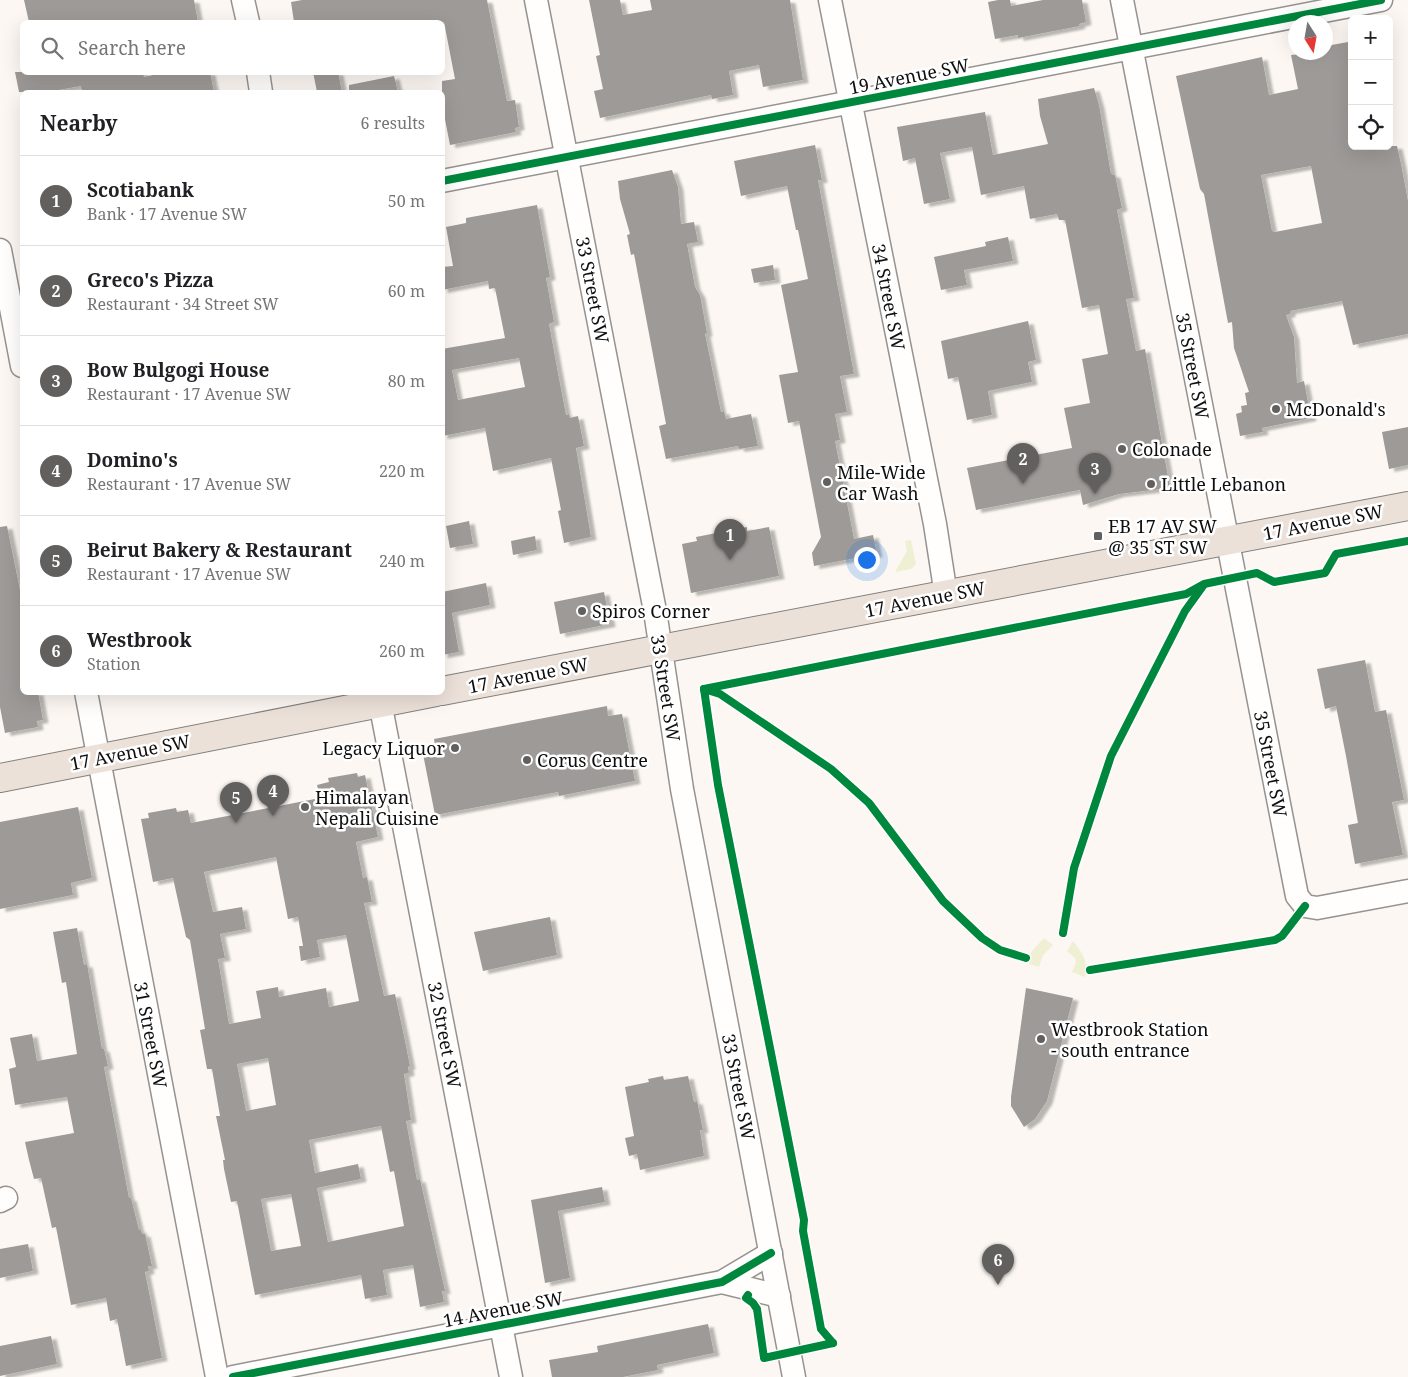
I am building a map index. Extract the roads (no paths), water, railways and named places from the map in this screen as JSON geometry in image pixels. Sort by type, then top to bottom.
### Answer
[{"type":"main road","name":"17 Avenue SW","points":[[445,690],[1408,506]]},
{"type":"main road","name":"17 Avenue SW","points":[[0,778],[99,759],[379,698],[408,695]]},
{"type":"street","points":[[244,0],[248,20]]},
{"type":"street","name":"33 Street SW","points":[[536,0],[653,603],[681,779],[794,1377]]},
{"type":"street","name":"34 Street SW","points":[[830,0],[935,524],[946,595]]},
{"type":"street","name":"35 Street SW","points":[[1122,0],[1297,896],[1305,906],[1317,908],[1408,891]]},
{"type":"street","name":"19 Avenue SW","points":[[445,180],[1381,0]]},
{"type":"street","points":[[258,75],[261,90]]},
{"type":"street","points":[[6,262],[20,353]]},
{"type":"street","name":"31 Street SW","points":[[87,695],[217,1377]]},
{"type":"street","name":"32 Street SW","points":[[379,698],[511,1377]]},
{"type":"street","name":"14 Avenue SW","points":[[233,1377],[722,1282],[771,1253]]},
{"type":"street","name":"14 Avenue SW","points":[[722,1282],[778,1296]]},
{"type":"place","name":"McDonald's","points":[[1276,409]]},
{"type":"place","name":"Colonade","points":[[1122,449]]},
{"type":"place","name":"Mile-Wide Car Wash","points":[[827,482]]},
{"type":"place","name":"Greco's Pizza","points":[[1023,484]]},
{"type":"place","name":"Little Lebanon","points":[[1151,484]]},
{"type":"place","name":"Bow Bulgogi House","points":[[1095,494]]},
{"type":"place","name":"EB 17 AV SW @ 35 ST SW","points":[[1098,536]]},
{"type":"place","name":"Scotiabank","points":[[730,560]]},
{"type":"place","name":"Spiros Corner","points":[[582,611]]},
{"type":"place","name":"Legacy Liquor","points":[[455,748]]},
{"type":"place","name":"Corus Centre","points":[[527,760]]},
{"type":"place","name":"Himalayan Nepali Cuisine","points":[[305,807]]},
{"type":"place","name":"Domino's","points":[[273,816]]},
{"type":"place","name":"Beirut Bakery & Restaurant","points":[[236,823]]},
{"type":"place","name":"Westbrook Station - south entrance","points":[[1041,1039]]},
{"type":"place","name":"Westbrook","points":[[998,1285]]}]
